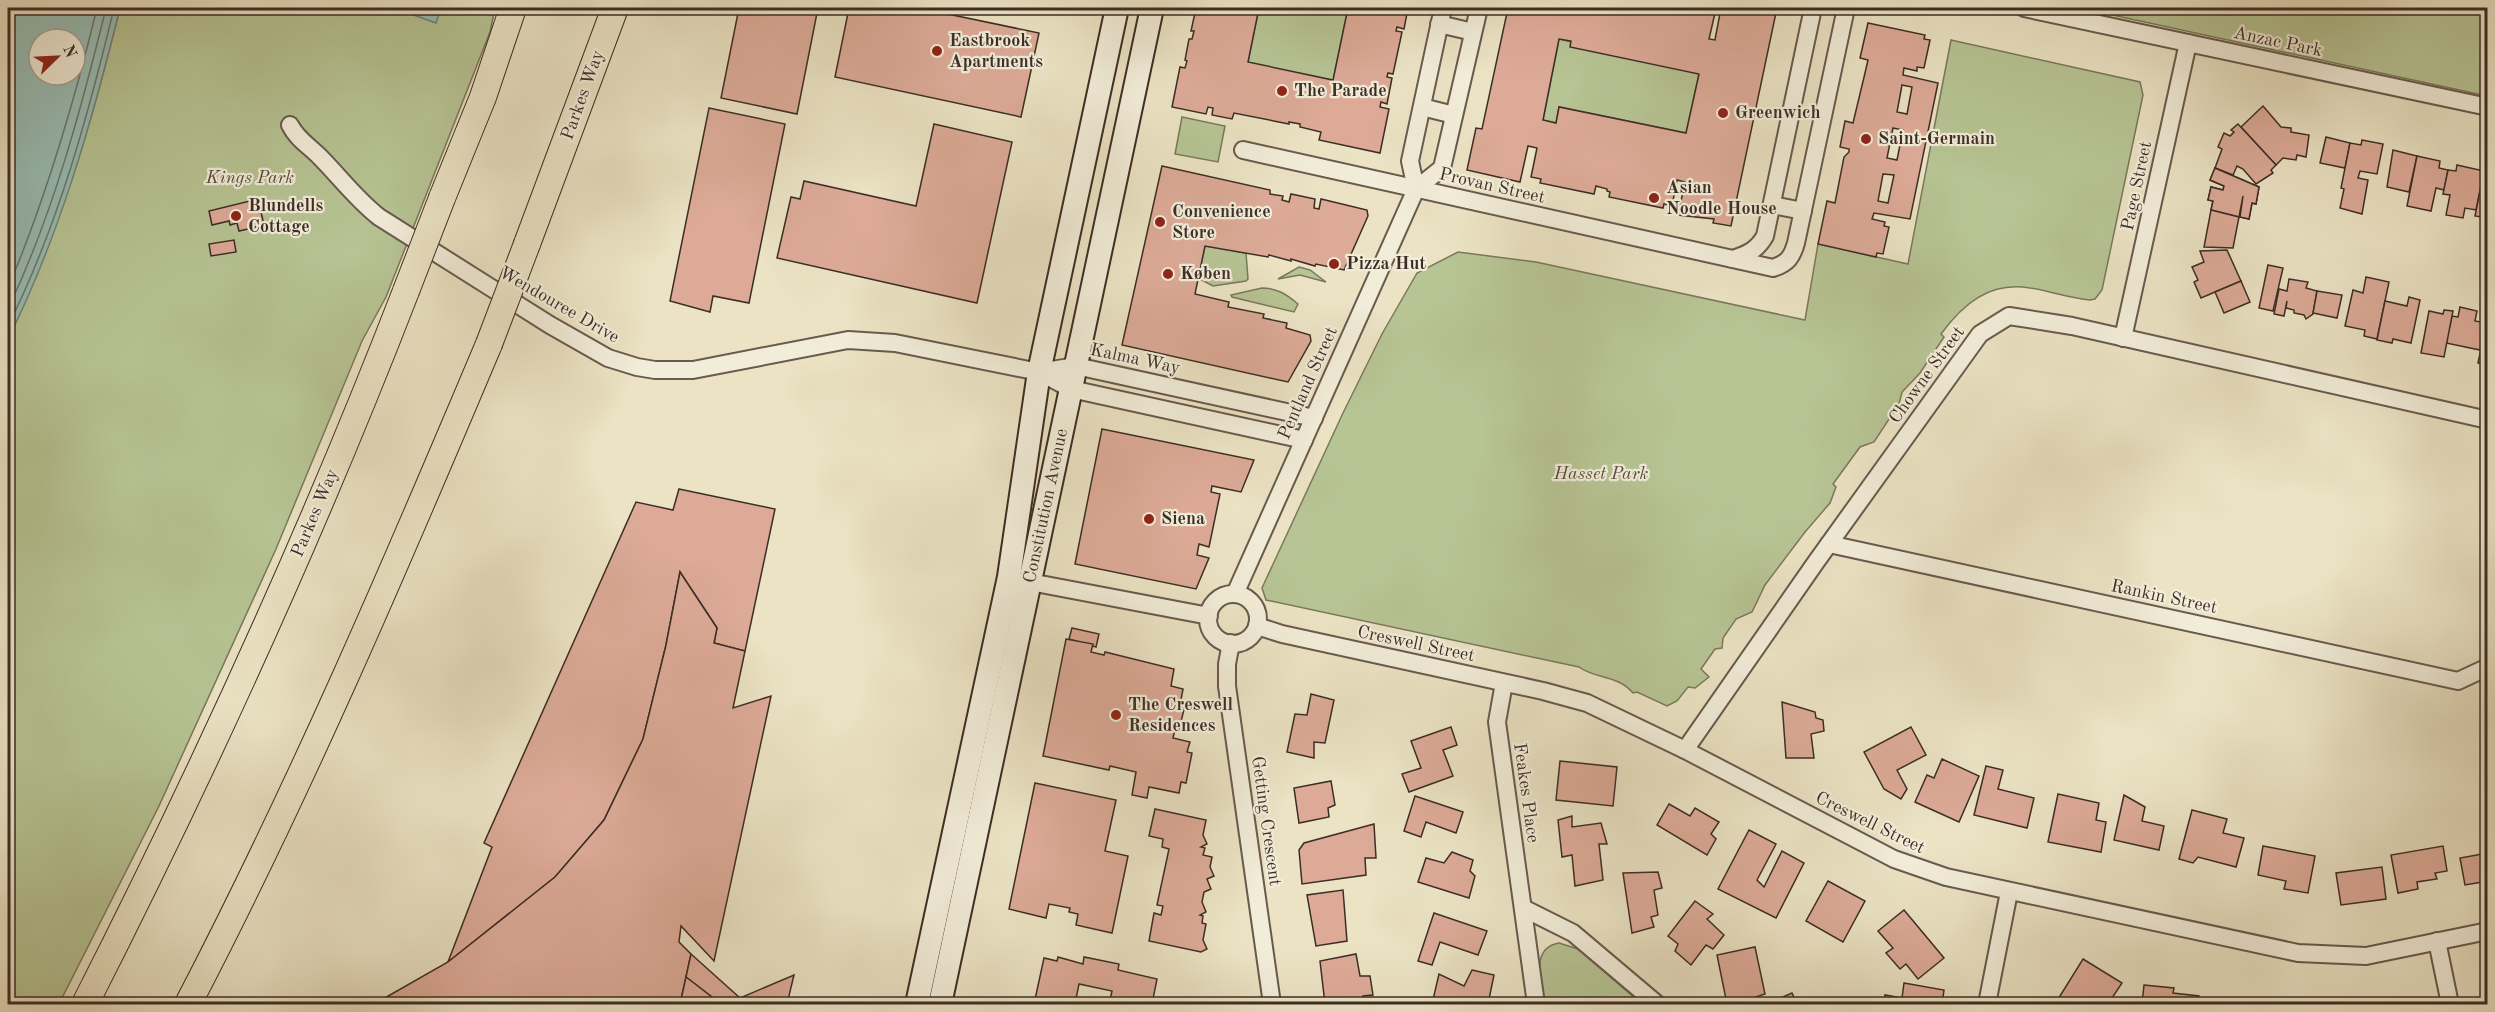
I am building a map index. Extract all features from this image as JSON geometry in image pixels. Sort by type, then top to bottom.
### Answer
[{"type":"main road","name":"Parkes Way","points":[[85,1005],[174,825],[264,633],[362,405],[483,97],[513,8]]},
{"type":"main road","name":"Parkes Way","points":[[188,1005],[306,765],[377,609],[489,344],[615,8]]},
{"type":"street","name":"Constitution Avenue","points":[[917,1005],[1009,578],[1039,372],[1117,8]]},
{"type":"street","name":"Constitution Avenue","points":[[940,1005],[1152,8]]},
{"type":"street","name":"Pentland Street","points":[[1235,594],[1416,189],[1442,168],[1479,8]]},
{"type":"street","points":[[1733,259],[1746,255],[1760,245],[1765,236],[1813,8]]},
{"type":"street","name":"Provan Street","points":[[1243,150],[1773,268],[1784,265],[1792,256],[1846,8]]},
{"type":"street","name":"Anzac Park","points":[[2024,8],[2487,107]]},
{"type":"street","points":[[1416,189],[1410,161],[1441,16],[1473,32]]},
{"type":"street","name":"Page Street","points":[[2123,338],[2188,43]]},
{"type":"street","points":[[1422,107],[1454,115]]},
{"type":"street","name":"Wendouree Drive","points":[[290,124],[299,138],[379,217],[550,325],[608,358],[655,370],[693,370],[848,340],[895,343],[1039,372]]},
{"type":"street","points":[[1772,205],[1803,211]]},
{"type":"street","name":"Chowne Street","points":[[1685,750],[1980,334],[2009,316],[2072,326],[2487,420]]},
{"type":"street","name":"Kalma Way","points":[[1039,372],[1076,366],[1314,418]]},
{"type":"street","points":[[1039,372],[1071,389],[1304,440]]},
{"type":"street","name":"Rankin Street","points":[[1829,544],[2458,681],[2487,667]]},
{"type":"street","points":[[1030,582],[1209,616]]},
{"type":"street","points":[[1235,594],[1254,605],[1258,619],[1250,638],[1231,643],[1217,637],[1209,624],[1209,616],[1215,603],[1221,597],[1235,594]]},
{"type":"street","name":"Creswell Street","points":[[1257,626],[1320,643],[1504,683],[1587,704],[1685,750],[1902,862],[1946,877],[2298,953],[2367,956],[2487,931]]},
{"type":"street","name":"Getting Crescent","points":[[1231,643],[1227,664],[1227,686],[1272,1005]]},
{"type":"street","name":"Feakes Place","points":[[1504,683],[1497,722],[1536,1005]]},
{"type":"street","points":[[1987,1005],[2009,892]]},
{"type":"street","points":[[1523,908],[1574,933],[1657,1005]]},
{"type":"street","points":[[2437,941],[2450,1005]]},
{"type":"green space","name":"Kings Park","points":[[120,8],[495,8],[490,32],[386,297],[362,341],[276,549],[159,806],[59,1004],[8,1004],[8,339],[43,259],[73,177]]},
{"type":"green space","points":[[1259,8],[1348,8],[1331,91],[1248,62]]},
{"type":"green space","points":[[2080,8],[2186,8],[2230,15],[2234,8],[2487,9],[2487,96]]},
{"type":"green space","points":[[1559,39],[1699,74],[1686,133],[1559,107],[1556,123],[1543,120]]},
{"type":"green space","name":"Hasset Park","points":[[1951,40],[2140,82],[2143,95],[2102,290],[2095,299],[2090,300],[2030,288],[2002,288],[1968,304],[1941,334],[1944,337],[1920,373],[1902,392],[1899,404],[1874,442],[1860,447],[1833,484],[1836,487],[1830,503],[1765,585],[1752,612],[1736,619],[1723,638],[1722,648],[1715,649],[1701,669],[1709,677],[1695,688],[1688,687],[1677,701],[1667,706],[1637,692],[1633,693],[1614,680],[1592,674],[1579,667],[1266,600],[1262,588],[1343,413],[1382,334],[1417,273],[1458,252],[1536,262],[1805,320],[1818,244],[1908,264]]},
{"type":"green space","points":[[1182,117],[1225,126],[1218,162],[1175,154]]},
{"type":"green space","points":[[1205,246],[1246,253],[1248,279],[1213,286],[1198,278]]},
{"type":"green space","points":[[1299,267],[1310,270],[1326,282],[1300,275],[1278,279]]},
{"type":"green space","points":[[1262,288],[1277,290],[1289,297],[1298,304],[1294,312],[1231,295]]},
{"type":"green space","points":[[1559,943],[1578,949],[1642,1004],[1545,1004],[1540,977],[1541,959],[1550,946]]},
{"type":"water","points":[[8,8],[120,8],[73,177],[27,300],[8,339]]},
{"type":"water","points":[[394,8],[441,8],[436,23]]},
{"type":"building","points":[[739,8],[818,8],[797,114],[721,98]]},
{"type":"building","name":"Eastbrook Apartments","points":[[849,8],[919,8],[1039,33],[1021,117],[835,77]]},
{"type":"building","name":"The Parade","points":[[1196,8],[1259,8],[1248,62],[1333,80],[1348,8],[1408,8],[1404,29],[1397,27],[1396,31],[1402,32],[1393,74],[1388,73],[1387,77],[1392,78],[1387,104],[1381,102],[1380,107],[1389,109],[1380,153],[1319,140],[1321,132],[1300,127],[1300,124],[1289,122],[1289,124],[1234,113],[1232,119],[1212,115],[1213,108],[1208,107],[1206,114],[1172,107],[1180,67],[1185,68],[1187,61],[1185,60],[1189,39],[1192,39],[1194,31],[1191,31]]},
{"type":"building","name":"Greenwich","points":[[1508,8],[1707,8],[1706,11],[1715,13],[1709,39],[1715,40],[1721,8],[1777,8],[1731,226],[1713,223],[1714,219],[1678,215],[1685,182],[1677,180],[1672,206],[1664,204],[1663,208],[1609,197],[1610,192],[1607,189],[1596,186],[1594,194],[1540,183],[1541,179],[1531,177],[1537,148],[1528,146],[1520,182],[1467,170],[1476,128],[1482,129]],"holes":[[[1559,39],[1571,41],[1570,47],[1699,74],[1686,133],[1559,107],[1556,123],[1543,120]]]},
{"type":"building","name":"Saint-Germain","points":[[1868,23],[1925,35],[1924,39],[1930,40],[1924,68],[1917,67],[1917,71],[1904,68],[1903,75],[1938,83],[1910,219],[1874,213],[1872,219],[1885,222],[1884,226],[1889,227],[1883,254],[1877,253],[1876,257],[1818,244],[1827,201],[1835,203],[1844,157],[1849,152],[1849,149],[1840,147],[1845,121],[1853,123],[1868,60],[1860,58]],"holes":[[[1902,85],[1912,87],[1907,114],[1897,112]],[[1893,128],[1903,130],[1897,160],[1887,158]],[[1883,174],[1894,175],[1888,203],[1878,201]]]},
{"type":"building","points":[[2263,106],[2281,127],[2291,128],[2291,132],[2309,135],[2306,157],[2297,155],[2296,160],[2283,158],[2276,165],[2241,127]]},
{"type":"building","points":[[709,108],[785,124],[749,303],[713,296],[710,312],[670,301]]},
{"type":"building","points":[[934,124],[1012,142],[977,303],[777,258],[791,197],[800,199],[804,181],[916,206]]},
{"type":"building","points":[[2238,124],[2276,165],[2271,170],[2273,173],[2256,184],[2243,169],[2237,166],[2233,175],[2215,168],[2222,149],[2218,147],[2224,133],[2230,136],[2234,132],[2231,130]]},
{"type":"building","points":[[2326,137],[2350,143],[2345,168],[2320,163]]},
{"type":"building","points":[[2362,140],[2383,144],[2377,174],[2360,171],[2358,178],[2368,180],[2362,214],[2340,208],[2344,189],[2341,188],[2350,143],[2361,145]]},
{"type":"building","points":[[2393,150],[2417,156],[2409,192],[2387,187]]},
{"type":"building","points":[[2417,156],[2440,161],[2439,168],[2448,170],[2444,190],[2436,188],[2431,211],[2407,206]]},
{"type":"building","points":[[2457,165],[2484,171],[2476,210],[2465,208],[2463,218],[2446,215],[2450,195],[2443,194],[2448,170],[2456,171]]},
{"type":"building","name":"Køben","points":[[1162,166],[1270,190],[1270,194],[1283,196],[1282,200],[1289,202],[1291,194],[1315,199],[1314,208],[1319,209],[1321,199],[1367,210],[1368,216],[1344,270],[1269,255],[1268,257],[1205,246],[1195,294],[1229,302],[1228,307],[1264,314],[1263,318],[1287,323],[1286,328],[1310,335],[1311,341],[1288,382],[1122,345]]},
{"type":"building","points":[[2215,168],[2259,187],[2256,204],[2252,203],[2249,219],[2240,217],[2243,196],[2239,217],[2211,210],[2213,201],[2208,200],[2211,187],[2223,190],[2224,186],[2210,180]]},
{"type":"building","points":[[2215,168],[2259,187],[2256,204],[2252,203],[2249,219],[2240,217],[2243,196],[2239,217],[2211,210],[2213,201],[2208,200],[2211,187],[2223,190],[2224,186],[2210,180]]},
{"type":"building","points":[[2484,171],[2488,171],[2488,218],[2475,216]]},
{"type":"building","name":"Blundells Cottage","points":[[258,199],[264,225],[239,231],[237,223],[230,225],[229,221],[212,225],[209,211]]},
{"type":"building","points":[[2211,210],[2239,217],[2233,248],[2204,247]]},
{"type":"building","points":[[234,240],[236,252],[211,256],[209,244]]},
{"type":"building","points":[[2227,250],[2241,281],[2201,298],[2194,282],[2198,280],[2192,267],[2204,262],[2200,251]]},
{"type":"building","points":[[2268,265],[2283,268],[2273,311],[2259,308]]},
{"type":"building","points":[[2366,277],[2389,282],[2377,339],[2364,336],[2365,330],[2345,326],[2353,290],[2363,293]]},
{"type":"building","points":[[2289,279],[2308,282],[2306,288],[2317,291],[2313,314],[2306,319],[2304,315],[2286,308],[2287,301],[2284,316],[2274,314],[2279,289],[2287,291]]},
{"type":"building","points":[[2241,281],[2250,302],[2224,313],[2215,292]]},
{"type":"building","points":[[2317,291],[2342,295],[2337,318],[2313,313]]},
{"type":"building","points":[[2409,297],[2420,300],[2411,343],[2393,339],[2392,343],[2377,340],[2385,301],[2407,306]]},
{"type":"building","points":[[2460,307],[2477,311],[2475,321],[2486,323],[2480,350],[2446,343],[2452,316],[2458,317]]},
{"type":"building","points":[[2444,310],[2453,311],[2444,357],[2421,353],[2429,311],[2443,314]]},
{"type":"building","points":[[2485,330],[2488,331],[2488,365],[2478,363]]},
{"type":"building","name":"Siena","points":[[1102,429],[1254,460],[1241,492],[1212,486],[1211,492],[1220,494],[1209,547],[1199,544],[1197,555],[1209,558],[1196,589],[1075,564]]},
{"type":"building","points":[[679,489],[775,509],[745,651],[714,643],[717,628],[680,572],[666,645],[643,739],[604,820],[555,877],[448,962],[492,847],[484,843],[636,502],[673,510]]},
{"type":"building","points":[[680,572],[717,628],[714,643],[745,651],[733,708],[771,696],[714,961],[681,926],[679,942],[691,954],[680,1004],[409,1004],[383,999],[448,962],[555,877],[604,820],[643,739],[666,645]]},
{"type":"building","points":[[1072,628],[1099,634],[1096,647],[1069,639]]},
{"type":"building","name":"The Creswell Residences","points":[[1066,639],[1093,644],[1091,652],[1104,655],[1105,652],[1174,669],[1171,686],[1183,689],[1181,700],[1186,701],[1179,730],[1175,729],[1173,738],[1190,742],[1187,752],[1192,753],[1186,783],[1181,782],[1179,793],[1149,787],[1147,798],[1132,795],[1136,772],[1110,766],[1109,770],[1043,756]]},
{"type":"building","points":[[1311,694],[1334,700],[1325,743],[1314,742],[1314,758],[1287,752],[1295,714],[1307,715]]},
{"type":"building","points":[[1782,702],[1815,712],[1816,718],[1823,720],[1824,731],[1811,734],[1814,758],[1786,758]]},
{"type":"building","points":[[1451,727],[1457,745],[1443,750],[1453,776],[1409,792],[1402,774],[1421,768],[1411,741]]},
{"type":"building","points":[[1911,727],[1926,755],[1897,770],[1907,789],[1901,799],[1884,789],[1864,752]]},
{"type":"building","points":[[1942,759],[1979,776],[1959,822],[1915,802],[1927,775],[1934,778]]},
{"type":"building","points":[[1560,761],[1617,767],[1613,806],[1556,800]]},
{"type":"building","points":[[1986,766],[2003,770],[1998,789],[2034,798],[2027,828],[1974,815]]},
{"type":"building","points":[[1331,781],[1335,805],[1328,808],[1329,817],[1299,823],[1294,788]]},
{"type":"building","points":[[1035,783],[1116,800],[1105,851],[1128,856],[1112,933],[1076,925],[1078,914],[1069,912],[1070,908],[1049,904],[1046,918],[1009,909]]},
{"type":"building","points":[[2058,794],[2099,803],[2096,820],[2106,822],[2101,852],[2048,842]]},
{"type":"building","points":[[2124,795],[2145,807],[2142,821],[2164,826],[2159,850],[2114,840]]},
{"type":"building","points":[[1415,796],[1463,812],[1456,833],[1426,822],[1421,837],[1404,831]]},
{"type":"building","points":[[1669,804],[1690,816],[1695,808],[1719,822],[1711,834],[1716,839],[1707,855],[1657,825]]},
{"type":"building","points":[[1155,809],[1206,820],[1203,835],[1207,844],[1201,847],[1205,848],[1203,855],[1212,857],[1210,867],[1214,876],[1207,879],[1211,889],[1204,892],[1202,902],[1206,912],[1200,915],[1203,916],[1202,923],[1206,924],[1203,940],[1207,949],[1201,952],[1149,941],[1154,913],[1161,915],[1163,906],[1157,905],[1169,849],[1162,847],[1163,839],[1149,836]]},
{"type":"building","points":[[2192,810],[2227,819],[2223,833],[2244,838],[2236,867],[2198,857],[2193,863],[2179,859]]},
{"type":"building","points":[[1572,816],[1572,827],[1601,823],[1607,844],[1599,844],[1603,880],[1575,886],[1572,855],[1562,857],[1558,820]]},
{"type":"building","points":[[1374,824],[1376,858],[1365,858],[1366,875],[1302,884],[1299,850],[1304,843]]},
{"type":"building","points":[[1749,830],[1776,844],[1757,880],[1764,887],[1782,851],[1804,863],[1776,918],[1718,889]]},
{"type":"building","points":[[2263,846],[2315,856],[2308,893],[2284,889],[2286,881],[2258,875]]},
{"type":"building","points":[[2443,846],[2447,871],[2435,873],[2437,879],[2417,882],[2418,889],[2398,893],[2391,855]]},
{"type":"building","points":[[1452,852],[1473,860],[1470,871],[1475,876],[1469,898],[1418,882],[1426,858],[1444,863]]},
{"type":"building","points":[[2488,853],[2488,881],[2465,885],[2460,858]]},
{"type":"building","points":[[2382,867],[2386,899],[2341,905],[2336,873]]},
{"type":"building","points":[[1658,872],[1662,888],[1654,890],[1658,915],[1651,917],[1654,927],[1632,933],[1623,873]]},
{"type":"building","points":[[1828,881],[1865,901],[1843,942],[1806,921]]},
{"type":"building","points":[[1343,890],[1347,941],[1316,946],[1307,895]]},
{"type":"building","points":[[1695,901],[1713,914],[1707,919],[1724,935],[1713,949],[1706,945],[1691,965],[1675,951],[1678,944],[1668,936]]},
{"type":"building","points":[[1904,910],[1944,958],[1918,979],[1906,964],[1900,969],[1886,953],[1893,948],[1878,931]]},
{"type":"building","points":[[1434,913],[1487,931],[1478,955],[1440,942],[1432,965],[1418,961]]},
{"type":"building","points":[[1755,947],[1765,994],[1735,1004],[1727,1004],[1717,955]]},
{"type":"building","points":[[691,954],[740,998],[738,1004],[721,1004],[686,977]]},
{"type":"building","points":[[1356,954],[1360,976],[1370,976],[1373,995],[1363,996],[1363,1002],[1325,1004],[1320,961]]},
{"type":"building","points":[[1058,957],[1083,964],[1084,957],[1119,964],[1118,970],[1157,979],[1152,1004],[1109,1004],[1112,991],[1079,984],[1075,1004],[1034,1004],[1044,958],[1057,961]]},
{"type":"building","points":[[2083,959],[2122,983],[2108,1004],[2055,1004]]},
{"type":"building","points":[[1472,970],[1494,975],[1488,1004],[1432,1004],[1439,974],[1464,986]]},
{"type":"building","points":[[794,975],[787,1004],[738,1004],[740,998]]},
{"type":"building","points":[[686,977],[721,1004],[680,1004]]},
{"type":"building","points":[[1904,983],[1944,990],[1942,1004],[1884,1004],[1885,995],[1902,998]]},
{"type":"building","points":[[2144,985],[2174,988],[2173,993],[2199,996],[2198,1004],[2142,1004]]},
{"type":"building","points":[[1792,993],[1797,1004],[1767,1004]]},
{"type":"building","points":[[2236,998],[2264,1001],[2264,1004],[2236,1004]]},
{"type":"place","name":"Eastbrook Apartments","points":[[937,51]]},
{"type":"place","name":"The Parade","points":[[1282,91]]},
{"type":"place","name":"Greenwich","points":[[1723,113]]},
{"type":"place","name":"Saint-Germain","points":[[1866,139]]},
{"type":"place","name":"Asian Noodle House","points":[[1654,198]]},
{"type":"place","name":"Blundells Cottage","points":[[236,216]]},
{"type":"place","name":"Convenience Store","points":[[1160,222]]},
{"type":"place","name":"Pizza Hut","points":[[1334,264]]},
{"type":"place","name":"Køben","points":[[1168,274]]},
{"type":"place","name":"Siena","points":[[1149,519]]},
{"type":"place","name":"The Creswell Residences","points":[[1116,715]]}]
